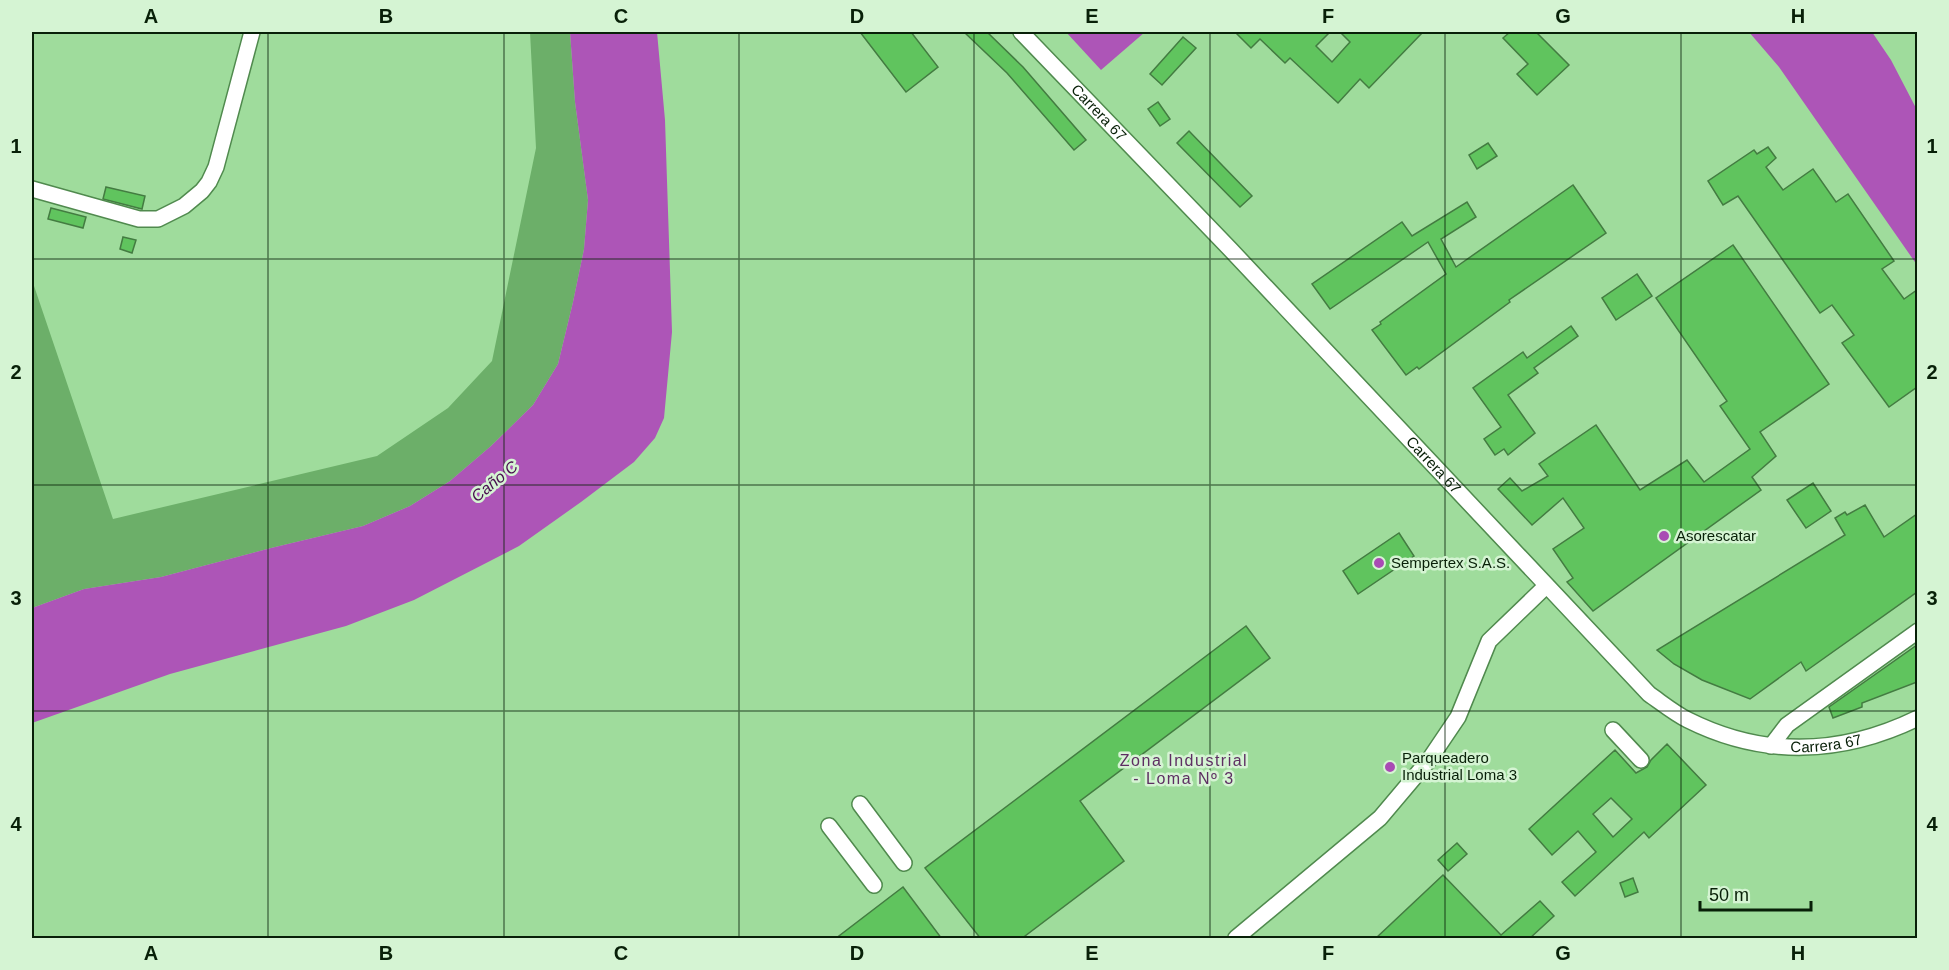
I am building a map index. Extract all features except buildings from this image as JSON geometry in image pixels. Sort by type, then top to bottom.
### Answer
[{"type":"street","points":[[32,189],[139,219],[158,219],[184,206],[202,191],[216,167],[252,32]]},
{"type":"street","name":"Carrera 67","points":[[1021,32],[1230,249],[1649,694],[1687,719],[1728,736],[1771,746],[1803,748],[1834,746],[1866,739],[1917,718]]},
{"type":"street","points":[[1236,939],[1380,818],[1429,760],[1458,717],[1489,641],[1546,586]]},
{"type":"street","points":[[1771,746],[1787,725],[1917,631]]},
{"type":"street","points":[[1613,730],[1641,760]]},
{"type":"street","points":[[860,804],[903,863]]},
{"type":"street","points":[[830,826],[874,885]]},
{"type":"green space","points":[[530,32],[570,32],[575,102],[588,200],[584,249],[558,364],[533,405],[491,446],[450,481],[410,506],[363,526],[161,577],[84,589],[32,608],[32,280],[113,519],[377,456],[448,408],[492,361],[536,148]]},
{"type":"water","name":"Caño C","points":[[570,32],[657,32],[665,120],[672,332],[664,418],[655,438],[634,462],[519,546],[414,600],[346,626],[170,674],[32,723],[32,608],[84,589],[161,577],[363,526],[410,506],[450,481],[491,446],[533,405],[558,364],[584,249],[588,200],[575,102]]},
{"type":"water","points":[[1066,32],[1145,32],[1101,70]]},
{"type":"water","points":[[1749,32],[1872,32],[1891,60],[1917,110],[1917,265],[1779,67]]},
{"type":"place","name":"Asorescatar","points":[[1664,536]]},
{"type":"place","name":"Sempertex S.A.S.","points":[[1379,563]]},
{"type":"place","name":"Parqueadero Industrial Loma 3","points":[[1390,767]]},
{"type":"district","name":"Zona Industrial - Loma Nº 3","points":[[1184,769]]}]
